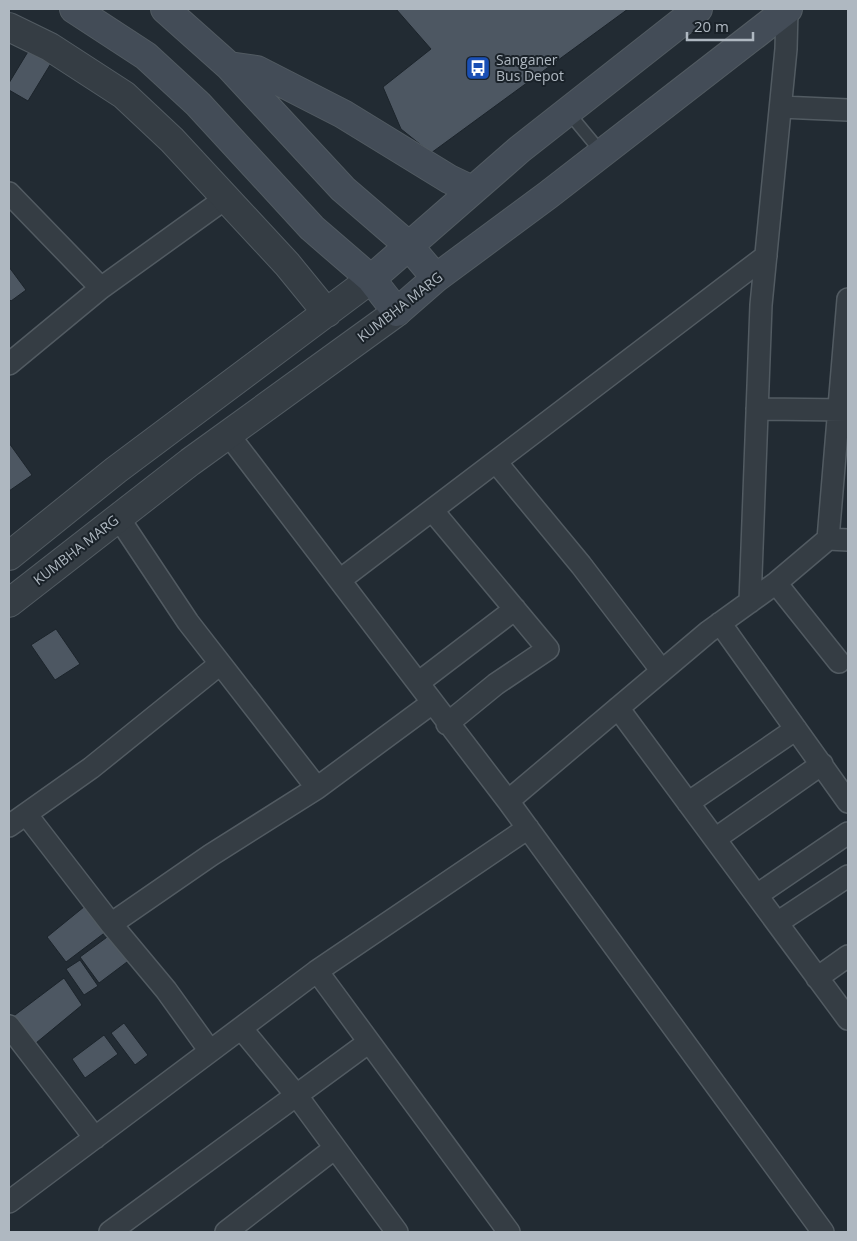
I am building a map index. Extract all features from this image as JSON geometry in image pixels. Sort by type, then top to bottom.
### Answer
[{"type":"main road","points":[[74,9],[146,56],[198,104],[312,228],[371,279],[397,312]]},
{"type":"main road","points":[[165,9],[229,66],[343,189],[408,245],[436,278]]},
{"type":"main road","points":[[371,279],[472,190],[698,9]]},
{"type":"main road","name":"KUMBHA MARG","points":[[397,312],[436,278],[788,9]]},
{"type":"main road","points":[[229,66],[257,70],[343,114],[449,179],[472,190]]},
{"type":"street","points":[[750,602],[761,305],[781,107],[788,9]]},
{"type":"street","points":[[9,27],[50,46],[124,95],[172,140],[287,264],[327,313]]},
{"type":"street","points":[[781,107],[848,110]]},
{"type":"street","points":[[9,193],[102,288]]},
{"type":"street","points":[[9,364],[102,288],[226,198]]},
{"type":"street","points":[[340,580],[766,256]]},
{"type":"street","points":[[9,556],[116,470],[371,279]]},
{"type":"street","points":[[508,801],[720,622],[838,540],[832,477],[844,410],[848,299]]},
{"type":"street","name":"KUMBHA MARG","points":[[9,603],[228,434],[397,312]]},
{"type":"street","points":[[758,409],[844,410]]},
{"type":"street","points":[[228,434],[508,801],[822,1232]]},
{"type":"street","points":[[496,462],[581,565],[662,671]]},
{"type":"street","points":[[432,510],[548,649],[496,684],[448,724]]},
{"type":"street","points":[[118,517],[188,622],[317,788]]},
{"type":"street","points":[[776,583],[845,664]]},
{"type":"street","points":[[418,683],[515,609]]},
{"type":"street","points":[[720,622],[848,802]]},
{"type":"street","points":[[210,1051],[166,990],[111,924],[17,820],[91,768],[220,664]]},
{"type":"street","points":[[111,924],[211,855],[317,788],[432,703]]},
{"type":"street","points":[[618,708],[848,1020]]},
{"type":"street","points":[[688,803],[796,729]]},
{"type":"street","points":[[714,838],[822,764]]},
{"type":"street","points":[[9,1202],[317,971],[528,828]]},
{"type":"street","points":[[757,895],[848,833]]},
{"type":"street","points":[[777,924],[848,876]]},
{"type":"street","points":[[817,978],[848,956]]},
{"type":"street","points":[[317,971],[509,1232]]},
{"type":"street","points":[[9,1026],[94,1138]]},
{"type":"street","points":[[240,1028],[297,1096],[393,1231]]},
{"type":"street","points":[[110,1232],[369,1042]]},
{"type":"street","points":[[226,1232],[335,1148]]},
{"type":"lane","points":[[568,112],[602,153]]},
{"type":"building","name":"Sanganer Bus Depot","points":[[396,9],[628,9],[431,153],[401,129],[383,87],[431,49]]},
{"type":"building","points":[[32,45],[53,60],[28,101],[9,90],[9,83]]},
{"type":"building","points":[[9,267],[26,290],[11,301],[9,299]]},
{"type":"building","points":[[9,443],[32,475],[9,491]]},
{"type":"building","points":[[56,629],[80,664],[55,680],[31,645]]},
{"type":"building","points":[[90,902],[111,928],[66,962],[47,937]]},
{"type":"building","points":[[114,932],[135,956],[99,983],[80,957]]},
{"type":"building","points":[[80,960],[98,986],[84,995],[66,969]]},
{"type":"building","points":[[64,978],[82,1005],[36,1043],[11,1018]]},
{"type":"building","points":[[124,1023],[148,1055],[135,1065],[111,1033]]},
{"type":"building","points":[[104,1035],[118,1054],[85,1078],[72,1059]]},
{"type":"place","name":"Sanganer Bus Depot","points":[[478,68]]}]
